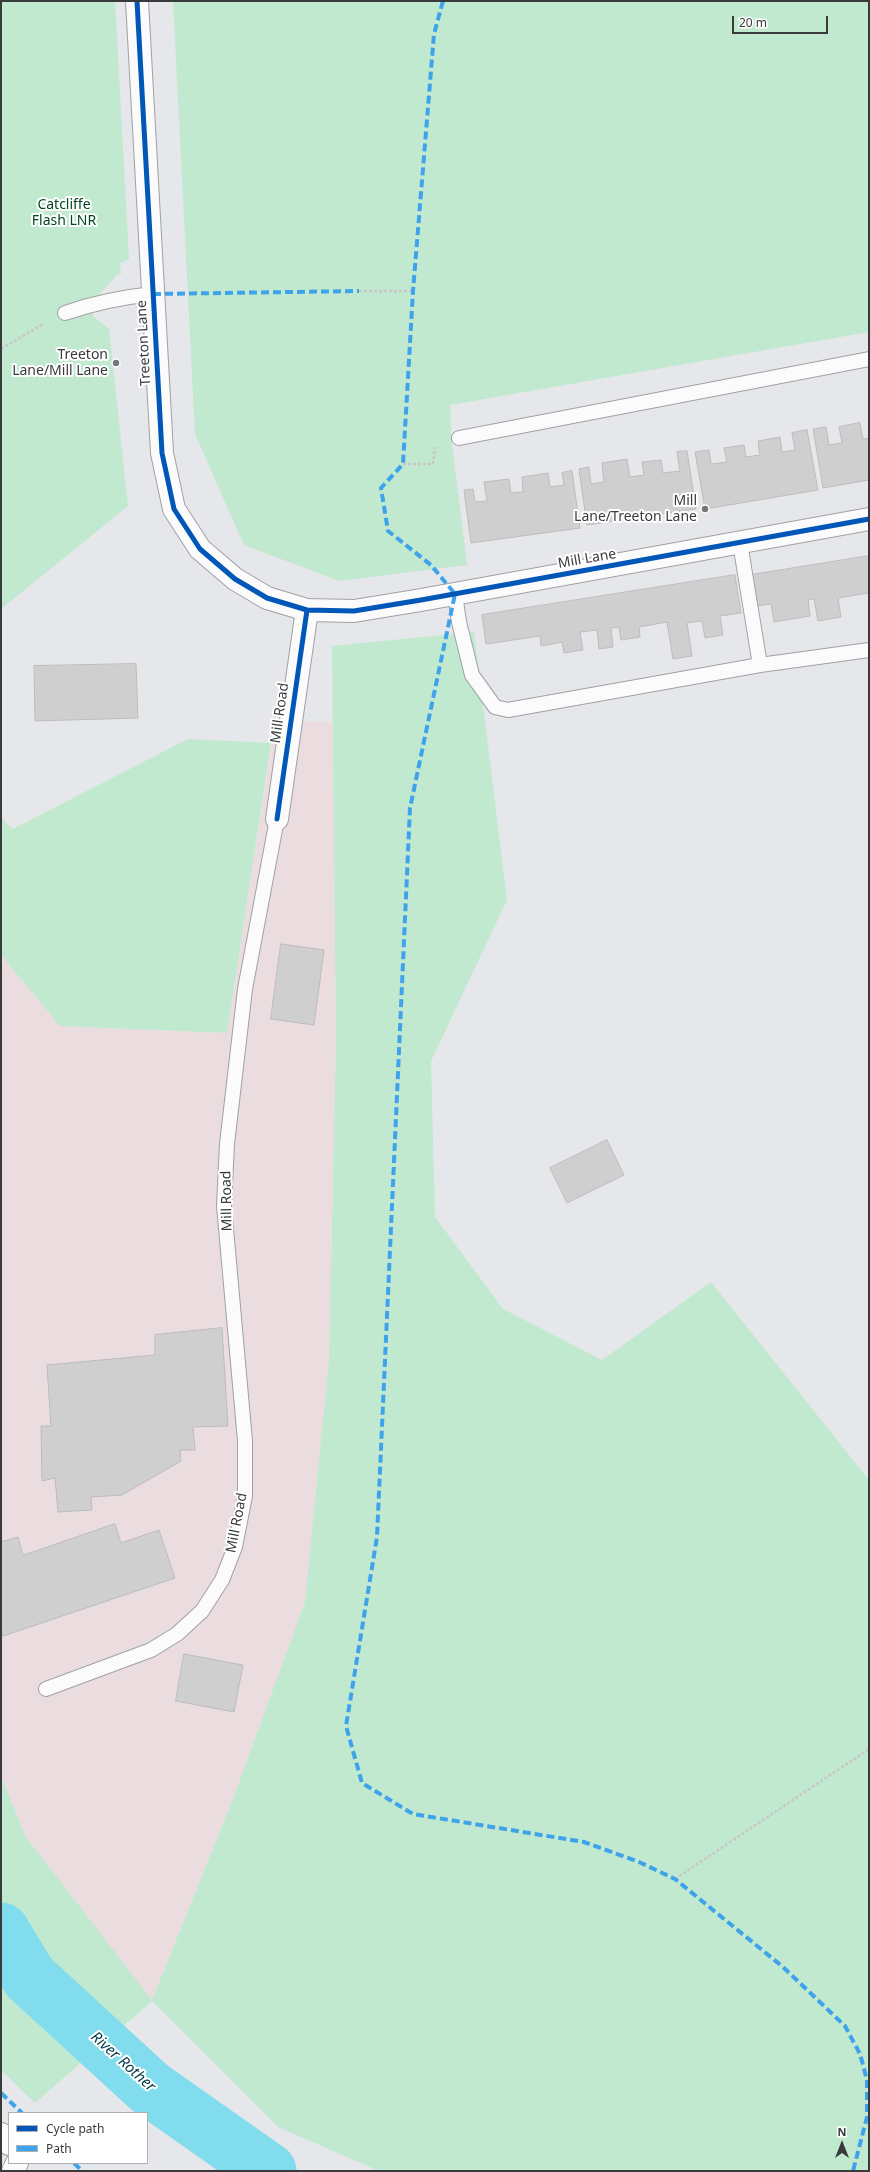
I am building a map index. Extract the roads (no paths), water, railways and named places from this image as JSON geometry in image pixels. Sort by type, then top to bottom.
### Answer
[{"type":"main road","name":"Treeton Lane","points":[[137,1],[162,453],[174,508],[200,549],[235,579],[267,598],[307,610]]},
{"type":"main road","name":"Mill Lane","points":[[307,610],[354,611],[456,594],[869,519]]},
{"type":"main road","name":"Mill Road","points":[[277,819],[307,610]]},
{"type":"main road","points":[[1,2134],[8,2143]]},
{"type":"lane","points":[[65,313],[91,304],[124,297],[153,294]]},
{"type":"lane","points":[[459,438],[869,359]]},
{"type":"lane","points":[[740,542],[760,665]]},
{"type":"lane","points":[[456,594],[459,622],[472,675],[494,707],[508,710],[760,665],[869,650]]},
{"type":"lane","name":"Mill Road","points":[[46,1689],[151,1650],[177,1634],[202,1611],[222,1580],[235,1548],[245,1496],[245,1441],[224,1206],[227,1144],[245,989],[277,819]]},
{"type":"waterway","name":"River Rother","points":[[1,1931],[29,1977],[150,2088],[268,2171]]},
{"type":"place","name":"Treeton Lane/Mill Lane","points":[[116,363]]},
{"type":"place","name":"Mill Lane/Treeton Lane","points":[[705,509]]},
{"type":"park label","name":"Catcliffe Flash LNR","points":[[64,214]]}]
